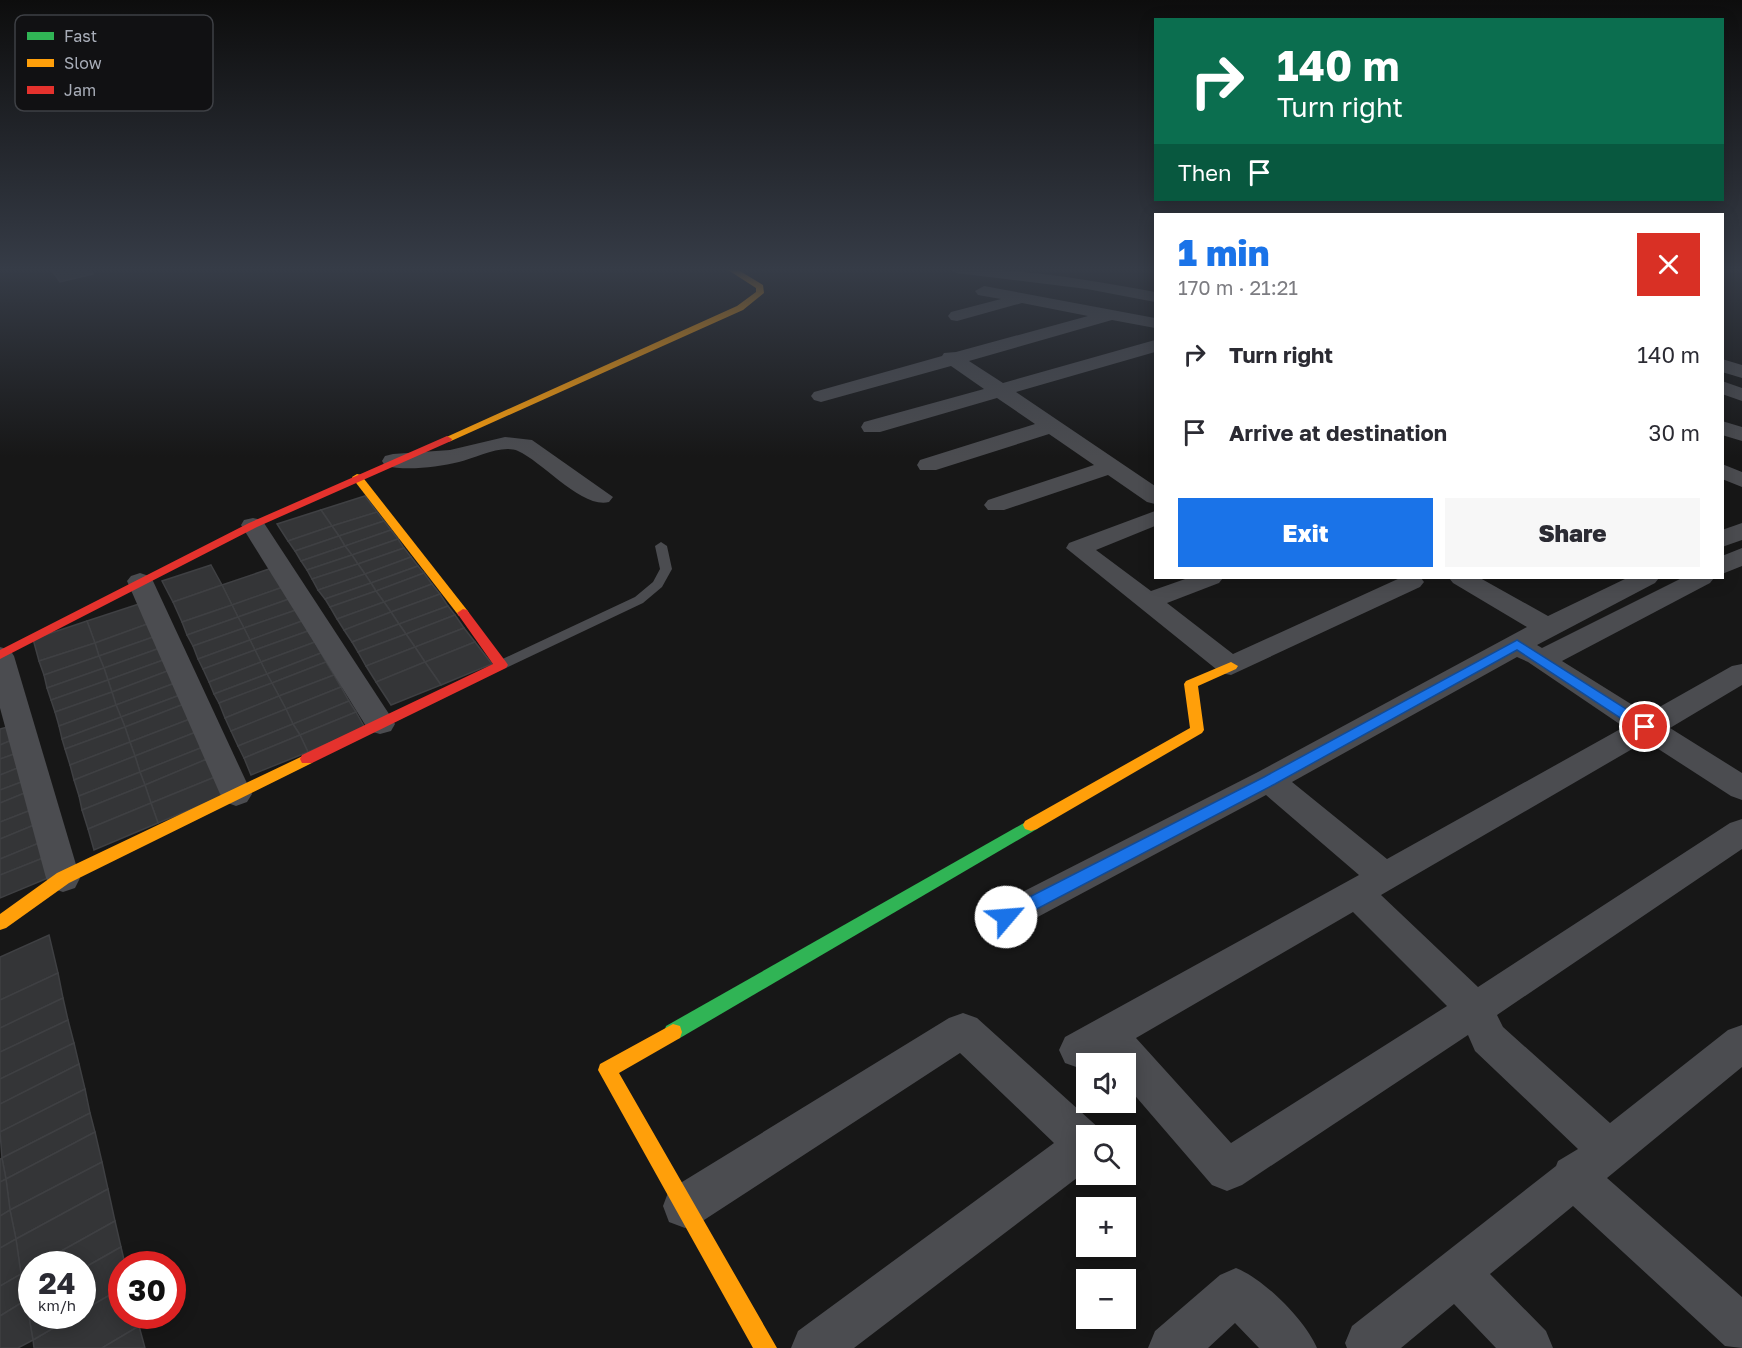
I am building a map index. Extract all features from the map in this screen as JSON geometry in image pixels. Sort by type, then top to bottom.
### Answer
[{"type":"street","points":[[63,878],[0,655],[140,581],[253,525],[688,331]]},
{"type":"street","points":[[821,396],[951,357],[1050,331]]},
{"type":"street","points":[[872,427],[1154,346]]},
{"type":"street","points":[[951,357],[1154,496]]},
{"type":"street","points":[[1724,366],[1742,372]]},
{"type":"street","points":[[1724,388],[1742,395]]},
{"type":"street","points":[[928,465],[1052,426]]},
{"type":"street","points":[[1724,427],[1742,435]]},
{"type":"street","points":[[393,461],[452,457],[500,443],[514,442],[524,445],[600,497]]},
{"type":"street","points":[[996,505],[1111,467]]},
{"type":"street","points":[[1724,472],[1742,480]]},
{"type":"street","points":[[0,923],[63,878],[501,665],[489,646],[357,477]]},
{"type":"street","points":[[1154,518],[1078,548],[1231,666]]},
{"type":"street","points":[[253,525],[380,724]]},
{"type":"street","points":[[1724,539],[1742,530]]},
{"type":"street","points":[[1724,565],[1742,556]]},
{"type":"street","points":[[1149,601],[1207,579]]},
{"type":"street","points":[[766,1348],[607,1070],[1197,730],[1191,684],[1412,579]]},
{"type":"street","points":[[1464,579],[1547,627]]},
{"type":"street","points":[[1529,652],[1547,627],[1644,579]]},
{"type":"street","points":[[1006,917],[1269,780],[1529,652],[1699,579]]},
{"type":"street","points":[[140,581],[236,794]]},
{"type":"street","points":[[1529,652],[1742,788]]},
{"type":"street","points":[[1742,673],[1093,1041],[1227,1170],[1742,832]]},
{"type":"street","points":[[1269,780],[1370,885],[1474,1009],[1488,1039],[1608,1149]]},
{"type":"street","points":[[685,1206],[963,1030],[1086,1145],[815,1348]]},
{"type":"street","points":[[1369,1343],[1742,1043]]},
{"type":"street","points":[[1574,1176],[1742,1329]]},
{"type":"street","points":[[1455,1272],[1529,1348]]},
{"type":"street","points":[[1172,1348],[1236,1291],[1293,1348]]},
{"type":"lane","points":[[501,665],[639,600],[658,584],[666,569],[661,546]]},
{"type":"building","points":[[365,496],[377,512],[332,526],[321,510]]},
{"type":"building","points":[[321,510],[332,526],[288,541],[277,524]]},
{"type":"building","points":[[377,512],[384,521],[339,536],[332,526]]},
{"type":"building","points":[[384,521],[391,530],[345,546],[339,536]]},
{"type":"building","points":[[332,526],[339,536],[295,551],[288,541]]},
{"type":"building","points":[[391,530],[398,539],[352,555],[345,546]]},
{"type":"building","points":[[339,536],[345,546],[301,561],[295,551]]},
{"type":"building","points":[[398,539],[404,548],[358,564],[352,555]]},
{"type":"building","points":[[345,546],[352,555],[307,570],[301,561]]},
{"type":"building","points":[[404,548],[411,557],[365,574],[358,564]]},
{"type":"building","points":[[352,555],[358,564],[312,579],[307,570]]},
{"type":"building","points":[[411,557],[418,566],[371,583],[365,574]]},
{"type":"building","points":[[358,564],[365,574],[318,590],[312,579]]},
{"type":"building","points":[[211,565],[222,585],[173,602],[162,581]]},
{"type":"building","points":[[418,566],[424,573],[376,591],[371,583]]},
{"type":"building","points":[[272,568],[283,587],[232,605],[222,585]]},
{"type":"building","points":[[424,573],[432,584],[384,602],[376,591]]},
{"type":"building","points":[[365,574],[371,583],[325,599],[318,590]]},
{"type":"building","points":[[371,583],[376,591],[330,607],[325,599]]},
{"type":"building","points":[[432,584],[440,594],[391,612],[384,602]]},
{"type":"building","points":[[222,585],[232,605],[182,622],[173,602]]},
{"type":"building","points":[[283,587],[289,599],[238,617],[232,605]]},
{"type":"building","points":[[376,591],[384,602],[337,619],[330,607]]},
{"type":"building","points":[[440,594],[448,606],[399,624],[391,612]]},
{"type":"building","points":[[289,599],[296,610],[244,628],[238,617]]},
{"type":"building","points":[[384,602],[391,612],[344,630],[337,619]]},
{"type":"building","points":[[142,603],[150,623],[95,643],[87,621]]},
{"type":"building","points":[[232,605],[238,617],[187,635],[182,622]]},
{"type":"building","points":[[448,606],[455,615],[406,634],[399,624]]},
{"type":"building","points":[[296,610],[302,621],[250,640],[244,628]]},
{"type":"building","points":[[391,612],[399,624],[352,642],[344,630]]},
{"type":"building","points":[[455,615],[464,628],[415,647],[406,634]]},
{"type":"building","points":[[238,617],[244,628],[193,646],[187,635]]},
{"type":"building","points":[[87,621],[95,643],[39,661],[33,639]]},
{"type":"building","points":[[302,621],[308,631],[255,650],[250,640]]},
{"type":"building","points":[[150,623],[156,636],[99,656],[95,643]]},
{"type":"building","points":[[399,624],[406,634],[358,652],[352,642]]},
{"type":"building","points":[[244,628],[250,640],[198,659],[193,646]]},
{"type":"building","points":[[464,628],[475,642],[425,662],[415,647]]},
{"type":"building","points":[[308,631],[315,642],[261,662],[255,650]]},
{"type":"building","points":[[406,634],[415,647],[366,666],[358,652]]},
{"type":"building","points":[[156,636],[160,648],[104,668],[99,656]]},
{"type":"building","points":[[250,640],[255,650],[203,669],[198,659]]},
{"type":"building","points":[[315,642],[321,653],[267,674],[261,662]]},
{"type":"building","points":[[475,642],[492,664],[441,685],[425,662]]},
{"type":"building","points":[[95,643],[99,656],[44,675],[39,661]]},
{"type":"building","points":[[415,647],[425,662],[376,682],[366,666]]},
{"type":"building","points":[[160,648],[166,659],[108,680],[104,668]]},
{"type":"building","points":[[255,650],[261,662],[209,682],[203,669]]},
{"type":"building","points":[[321,653],[326,662],[272,683],[267,674]]},
{"type":"building","points":[[99,656],[104,668],[47,688],[44,675]]},
{"type":"building","points":[[166,659],[170,670],[112,692],[108,680]]},
{"type":"building","points":[[261,662],[267,674],[214,694],[209,682]]},
{"type":"building","points":[[326,662],[334,675],[279,696],[272,683]]},
{"type":"building","points":[[425,662],[441,685],[391,705],[376,682]]},
{"type":"building","points":[[104,668],[108,680],[51,700],[47,688]]},
{"type":"building","points":[[170,670],[175,683],[116,705],[112,692]]},
{"type":"building","points":[[267,674],[272,683],[219,703],[214,694]]},
{"type":"building","points":[[334,675],[341,687],[286,709],[279,696]]},
{"type":"building","points":[[108,680],[112,692],[55,712],[51,700]]},
{"type":"building","points":[[175,683],[180,695],[121,717],[116,705]]},
{"type":"building","points":[[272,683],[279,696],[225,718],[219,703]]},
{"type":"building","points":[[341,687],[349,701],[293,724],[286,709]]},
{"type":"building","points":[[112,692],[116,705],[59,726],[55,712]]},
{"type":"building","points":[[180,695],[184,704],[125,727],[121,717]]},
{"type":"building","points":[[279,696],[286,709],[231,731],[225,718]]},
{"type":"building","points":[[349,701],[356,712],[300,735],[293,724]]},
{"type":"building","points":[[184,704],[190,719],[130,742],[125,727]]},
{"type":"building","points":[[116,705],[121,717],[62,739],[59,726]]},
{"type":"building","points":[[286,709],[293,724],[238,746],[231,731]]},
{"type":"building","points":[[356,712],[365,728],[308,752],[300,735]]},
{"type":"building","points":[[121,717],[125,727],[65,749],[62,739]]},
{"type":"building","points":[[190,719],[196,732],[135,756],[130,742]]},
{"type":"building","points":[[293,724],[300,735],[244,758],[238,746]]},
{"type":"building","points":[[11,726],[14,739],[0,745],[0,729]]},
{"type":"building","points":[[125,727],[130,742],[70,765],[65,749]]},
{"type":"building","points":[[196,732],[203,747],[140,772],[135,756]]},
{"type":"building","points":[[300,735],[308,752],[251,775],[244,758]]},
{"type":"building","points":[[14,739],[17,753],[0,759],[0,745]]},
{"type":"building","points":[[130,742],[135,756],[74,780],[70,765]]},
{"type":"building","points":[[203,747],[207,759],[145,785],[140,772]]},
{"type":"building","points":[[17,753],[20,767],[0,775],[0,759]]},
{"type":"building","points":[[135,756],[140,772],[79,796],[74,780]]},
{"type":"building","points":[[207,759],[215,777],[151,803],[145,785]]},
{"type":"building","points":[[20,767],[24,781],[0,790],[0,775]]},
{"type":"building","points":[[140,772],[145,785],[82,810],[79,796]]},
{"type":"building","points":[[215,777],[223,796],[158,823],[151,803]]},
{"type":"building","points":[[24,781],[27,792],[0,803],[0,790]]},
{"type":"building","points":[[145,785],[151,803],[88,829],[82,810]]},
{"type":"building","points":[[27,792],[31,810],[0,822],[0,803]]},
{"type":"building","points":[[151,803],[158,823],[94,850],[88,829]]},
{"type":"building","points":[[31,810],[34,825],[0,839],[0,822]]},
{"type":"building","points":[[34,825],[39,843],[0,859],[0,839]]},
{"type":"building","points":[[39,843],[43,858],[0,875],[0,859]]},
{"type":"building","points":[[43,858],[48,878],[0,898],[0,875]]},
{"type":"building","points":[[49,935],[58,973],[0,1000],[0,957]]},
{"type":"building","points":[[58,973],[63,998],[0,1028],[0,1000]]},
{"type":"building","points":[[63,998],[68,1020],[0,1052],[0,1028]]},
{"type":"building","points":[[68,1020],[74,1043],[0,1079],[0,1052]]},
{"type":"building","points":[[74,1043],[79,1064],[0,1104],[0,1079]]},
{"type":"building","points":[[79,1064],[85,1089],[0,1132],[0,1104]]},
{"type":"building","points":[[85,1089],[90,1113],[2,1158],[0,1132]]},
{"type":"building","points":[[90,1113],[95,1132],[6,1179],[2,1158]]},
{"type":"building","points":[[95,1132],[102,1162],[10,1210],[6,1179]]},
{"type":"building","points":[[2,1158],[6,1179],[0,1182],[0,1159]]},
{"type":"building","points":[[102,1162],[108,1189],[16,1239],[10,1210]]},
{"type":"building","points":[[6,1179],[10,1210],[0,1216],[0,1182]]},
{"type":"building","points":[[108,1189],[115,1221],[61,1251],[18,1251],[18,1253],[16,1239]]},
{"type":"building","points":[[10,1210],[16,1239],[0,1248],[0,1216]]},
{"type":"building","points":[[115,1221],[121,1247],[108,1251],[108,1254],[96,1261],[96,1251],[61,1251]]},
{"type":"building","points":[[16,1239],[18,1276],[0,1286],[0,1248]]},
{"type":"building","points":[[108,1254],[108,1296],[96,1303],[96,1261]]},
{"type":"building","points":[[18,1276],[18,1305],[0,1316],[0,1286]]},
{"type":"building","points":[[108,1296],[108,1329],[134,1329],[102,1348],[34,1348],[33,1340],[52,1329],[96,1329],[96,1303]]},
{"type":"building","points":[[18,1305],[18,1329],[31,1329],[33,1340],[18,1348],[0,1348],[0,1316]]},
{"type":"building","points":[[31,1329],[52,1329],[33,1340]]},
{"type":"building","points":[[134,1329],[140,1329],[145,1348],[102,1348]]},
{"type":"traffic: fast","points":[[673,1032],[1031,825]]},
{"type":"traffic: slow","points":[[447,439],[689,331]]},
{"type":"traffic: slow","points":[[357,477],[463,613]]},
{"type":"traffic: slow","points":[[1031,825],[1197,730],[1191,684],[1231,666]]},
{"type":"traffic: slow","points":[[0,923],[63,878],[307,759]]},
{"type":"traffic: slow","points":[[673,1032],[607,1070],[766,1348]]},
{"type":"traffic: jam","points":[[0,655],[253,525],[447,439]]},
{"type":"traffic: jam","points":[[307,759],[501,665],[463,613]]},
{"type":"route","points":[[1006,917],[1269,780],[1517,645],[1645,727]]}]
